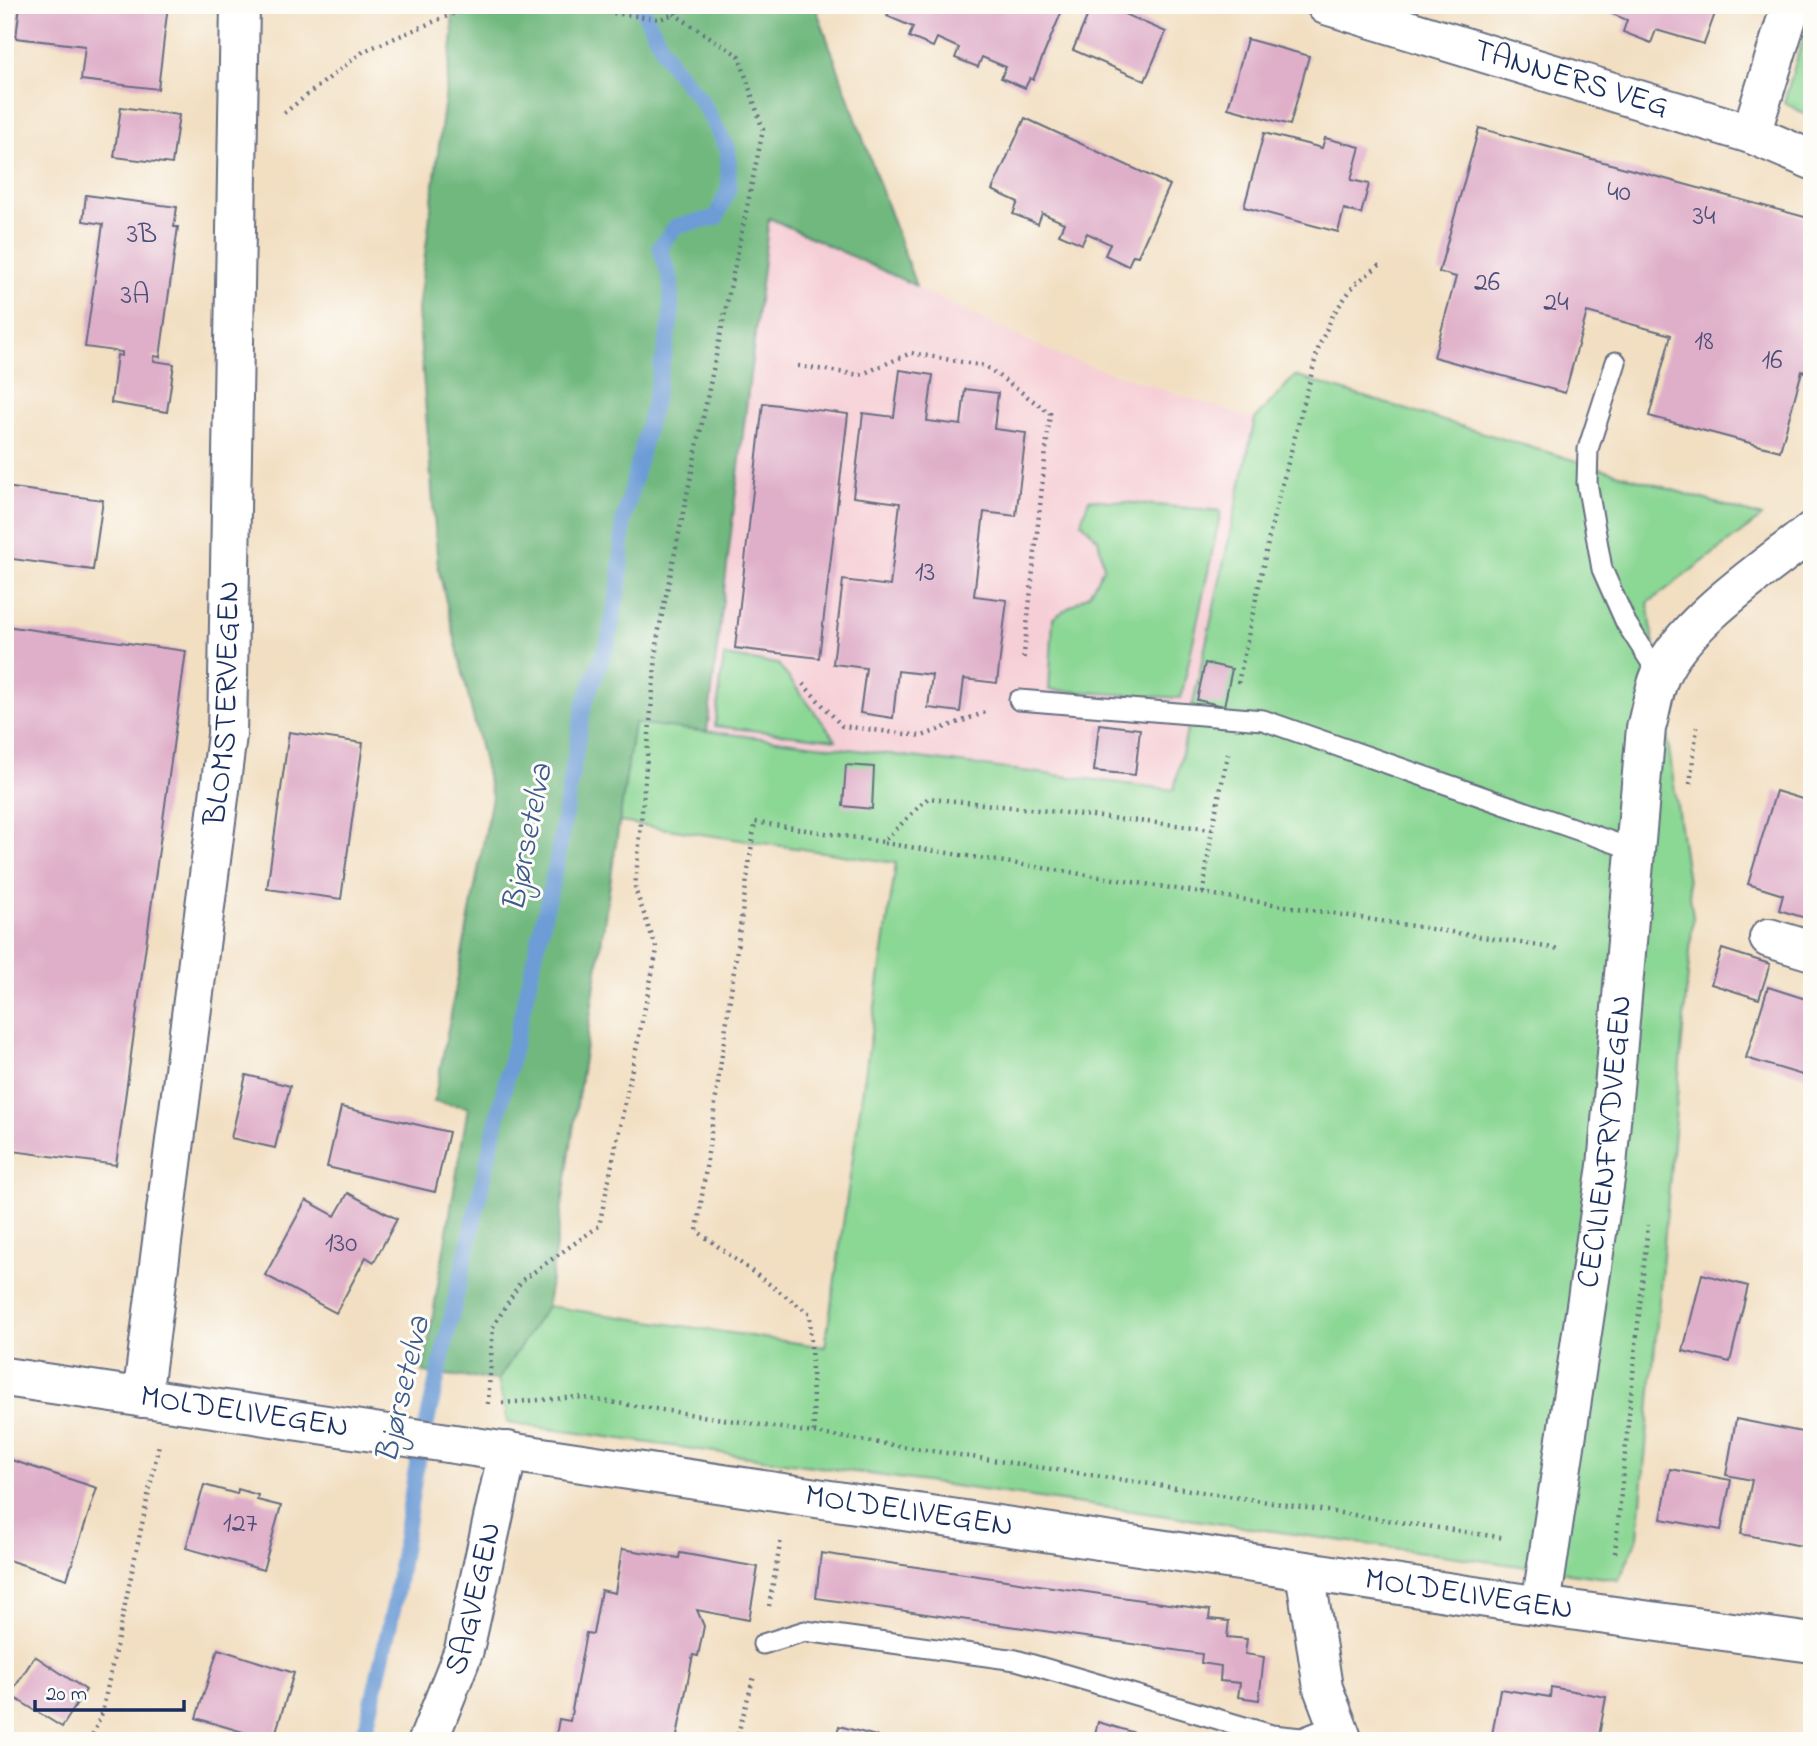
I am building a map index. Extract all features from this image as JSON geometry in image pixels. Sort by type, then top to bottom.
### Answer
[{"type":"street","name":"BLOMSTERVEGEN","points":[[155,1400],[227,735],[240,5]]},
{"type":"street","name":"TANNERS VEG","points":[[1325,5],[1751,134],[1812,160]]},
{"type":"street","points":[[1751,134],[1791,5]]},
{"type":"street","name":"CECILIENFRYDVEGEN","points":[[1541,1606],[1606,1166],[1646,728],[1660,676],[1678,644],[1709,615],[1812,531]]},
{"type":"street","points":[[1769,938],[1812,951]]},
{"type":"street","name":"MOLDELIVEGEN","points":[[5,1377],[1541,1606],[1812,1643]]},
{"type":"street","name":"SAGVEGEN","points":[[428,1741],[464,1650],[508,1451]]},
{"type":"street","points":[[1305,1571],[1323,1688],[1340,1732]]},
{"type":"lane","points":[[1616,362],[1588,449],[1587,482],[1602,569],[1626,623],[1660,676]]},
{"type":"lane","points":[[1019,700],[1263,720],[1635,850]]},
{"type":"lane","points":[[763,1644],[806,1631],[1016,1660],[1272,1735],[1302,1738],[1340,1732]]},
{"type":"path","points":[[238,128],[274,121],[364,51],[452,14],[492,5]]},
{"type":"path","points":[[551,5],[633,18],[660,19],[674,14],[682,5]]},
{"type":"path","points":[[615,5],[616,15]]},
{"type":"path","points":[[674,14],[739,55],[763,130],[658,634],[635,889],[657,950],[599,1226],[521,1281],[493,1326],[488,1404],[578,1397],[1550,1545]]},
{"type":"path","points":[[1203,893],[1250,621],[1319,346],[1334,313],[1355,284],[1381,264]]},
{"type":"path","points":[[798,366],[860,375],[911,353],[985,366],[1050,413],[1019,700],[922,736],[842,726],[803,684]]},
{"type":"path","points":[[883,842],[928,798],[1212,829]]},
{"type":"path","points":[[814,1432],[810,1314],[697,1231],[754,822],[1559,949]]},
{"type":"path","points":[[90,1741],[102,1713],[155,1400]]},
{"type":"shaded area","points":[[769,218],[1063,357],[1255,419],[1174,790],[707,732]]},
{"type":"green space","points":[[451,5],[815,5],[916,286],[769,218],[707,732],[634,723],[547,1306],[498,1380],[423,1373],[468,1107],[434,1102],[492,797],[438,567],[418,310],[453,35]]},
{"type":"green space","points":[[1812,8],[1812,118],[1784,102]]},
{"type":"green space","points":[[1295,376],[1762,517],[1648,603],[1693,917],[1638,1537],[1619,1580],[508,1423],[498,1380],[547,1306],[825,1347],[896,863],[619,822],[634,722],[1174,790],[1255,419]]},
{"type":"green space","points":[[1089,499],[1221,511],[1181,698],[1049,690],[1053,618],[1089,594],[1104,567],[1098,539],[1081,522]]},
{"type":"green space","points":[[724,656],[778,664],[836,740],[715,726]]},
{"type":"building","points":[[20,5],[168,5],[158,89],[81,80],[85,46],[16,38]]},
{"type":"building","points":[[892,5],[1064,6],[1033,80],[1030,78],[1025,88],[1001,78],[1006,67],[982,57],[978,67],[955,58],[959,48],[937,38],[933,47],[909,37],[913,27],[887,16]]},
{"type":"building","points":[[1092,5],[1104,5],[1166,32],[1145,81],[1073,50]]},
{"type":"building","points":[[1607,5],[1718,5],[1704,44],[1656,30],[1651,43],[1623,32],[1627,20],[1605,11]]},
{"type":"building","points":[[1247,39],[1309,56],[1290,125],[1228,108]]},
{"type":"building","points":[[121,107],[179,115],[172,164],[114,157]]},
{"type":"building","points":[[1025,118],[1170,185],[1138,256],[1133,255],[1128,266],[1105,255],[1110,244],[1087,233],[1082,244],[1059,234],[1064,223],[1042,213],[1038,224],[1013,214],[1018,202],[992,190]]},
{"type":"building","points":[[1479,128],[1812,219],[1812,374],[1802,371],[1780,451],[1649,416],[1671,335],[1587,312],[1565,393],[1434,357],[1456,277],[1439,272]]},
{"type":"building","points":[[1264,133],[1322,148],[1325,138],[1360,147],[1351,180],[1369,184],[1361,214],[1344,209],[1338,232],[1244,207]]},
{"type":"building","points":[[86,195],[177,207],[174,227],[178,227],[160,357],[154,356],[154,361],[174,364],[167,412],[111,403],[117,355],[122,356],[122,352],[85,347],[103,224],[83,221]]},
{"type":"building","points":[[900,370],[933,375],[927,421],[961,425],[965,389],[998,393],[994,429],[1026,433],[1016,516],[984,512],[974,596],[1007,600],[997,683],[964,679],[960,712],[928,708],[932,675],[898,671],[893,718],[860,713],[866,668],[833,664],[843,580],[890,586],[900,503],[853,497],[863,413],[894,417]]},
{"type":"building","points":[[763,403],[848,414],[819,658],[735,648]]},
{"type":"building","points":[[5,487],[103,500],[93,570],[5,558]]},
{"type":"building","points":[[5,626],[186,651],[116,1165],[5,1150]]},
{"type":"building","points":[[1205,663],[1232,669],[1224,706],[1197,700]]},
{"type":"building","points":[[1099,724],[1140,729],[1135,775],[1094,771]]},
{"type":"building","points":[[289,732],[363,743],[341,899],[267,889]]},
{"type":"building","points":[[846,765],[874,767],[872,809],[843,806]]},
{"type":"building","points":[[1776,791],[1812,802],[1812,920],[1779,910],[1783,895],[1748,884]]},
{"type":"building","points":[[1722,949],[1770,964],[1759,999],[1711,984]]},
{"type":"building","points":[[1768,987],[1812,1001],[1812,1078],[1746,1058]]},
{"type":"building","points":[[246,1075],[290,1086],[275,1148],[231,1138]]},
{"type":"building","points":[[341,1107],[449,1132],[435,1192],[327,1167]]},
{"type":"building","points":[[348,1193],[397,1219],[374,1262],[366,1257],[336,1313],[265,1275],[306,1200],[335,1216]]},
{"type":"building","points":[[1702,1274],[1748,1286],[1730,1362],[1683,1351]]},
{"type":"building","points":[[1736,1419],[1812,1434],[1812,1548],[1741,1534],[1752,1480],[1726,1475]]},
{"type":"building","points":[[5,1458],[97,1488],[67,1579],[5,1559]]},
{"type":"building","points":[[1670,1469],[1731,1480],[1721,1530],[1661,1519]]},
{"type":"building","points":[[204,1485],[237,1494],[238,1489],[258,1495],[257,1500],[281,1506],[263,1570],[186,1548]]},
{"type":"building","points":[[622,1549],[679,1558],[680,1553],[758,1567],[749,1620],[697,1610],[704,1626],[698,1656],[693,1655],[676,1741],[555,1741],[559,1719],[570,1721],[586,1633],[593,1634],[601,1590],[615,1593]]},
{"type":"building","points":[[821,1553],[1210,1610],[1209,1619],[1229,1621],[1227,1637],[1247,1639],[1245,1654],[1264,1657],[1259,1700],[1238,1697],[1240,1683],[1220,1681],[1221,1666],[1201,1663],[1202,1654],[816,1598]]},
{"type":"building","points":[[218,1649],[294,1673],[273,1741],[196,1718]]},
{"type":"building","points":[[35,1656],[86,1690],[62,1727],[10,1695]]},
{"type":"building","points":[[1551,1687],[1606,1697],[1598,1741],[1491,1741],[1500,1689],[1550,1697]]},
{"type":"building","points":[[1098,1722],[1159,1740],[1159,1741],[1093,1741]]},
{"type":"building","points":[[839,1726],[891,1740],[891,1741],[835,1741]]},
{"type":"waterway","name":"Bjørsetelva","points":[[358,1741],[367,1725],[395,1601],[415,1474],[556,865],[584,705],[608,642],[620,581],[623,522],[654,402],[671,320],[671,281],[660,247],[676,226],[716,218],[729,188],[728,149],[702,102],[670,63],[640,5]]}]
